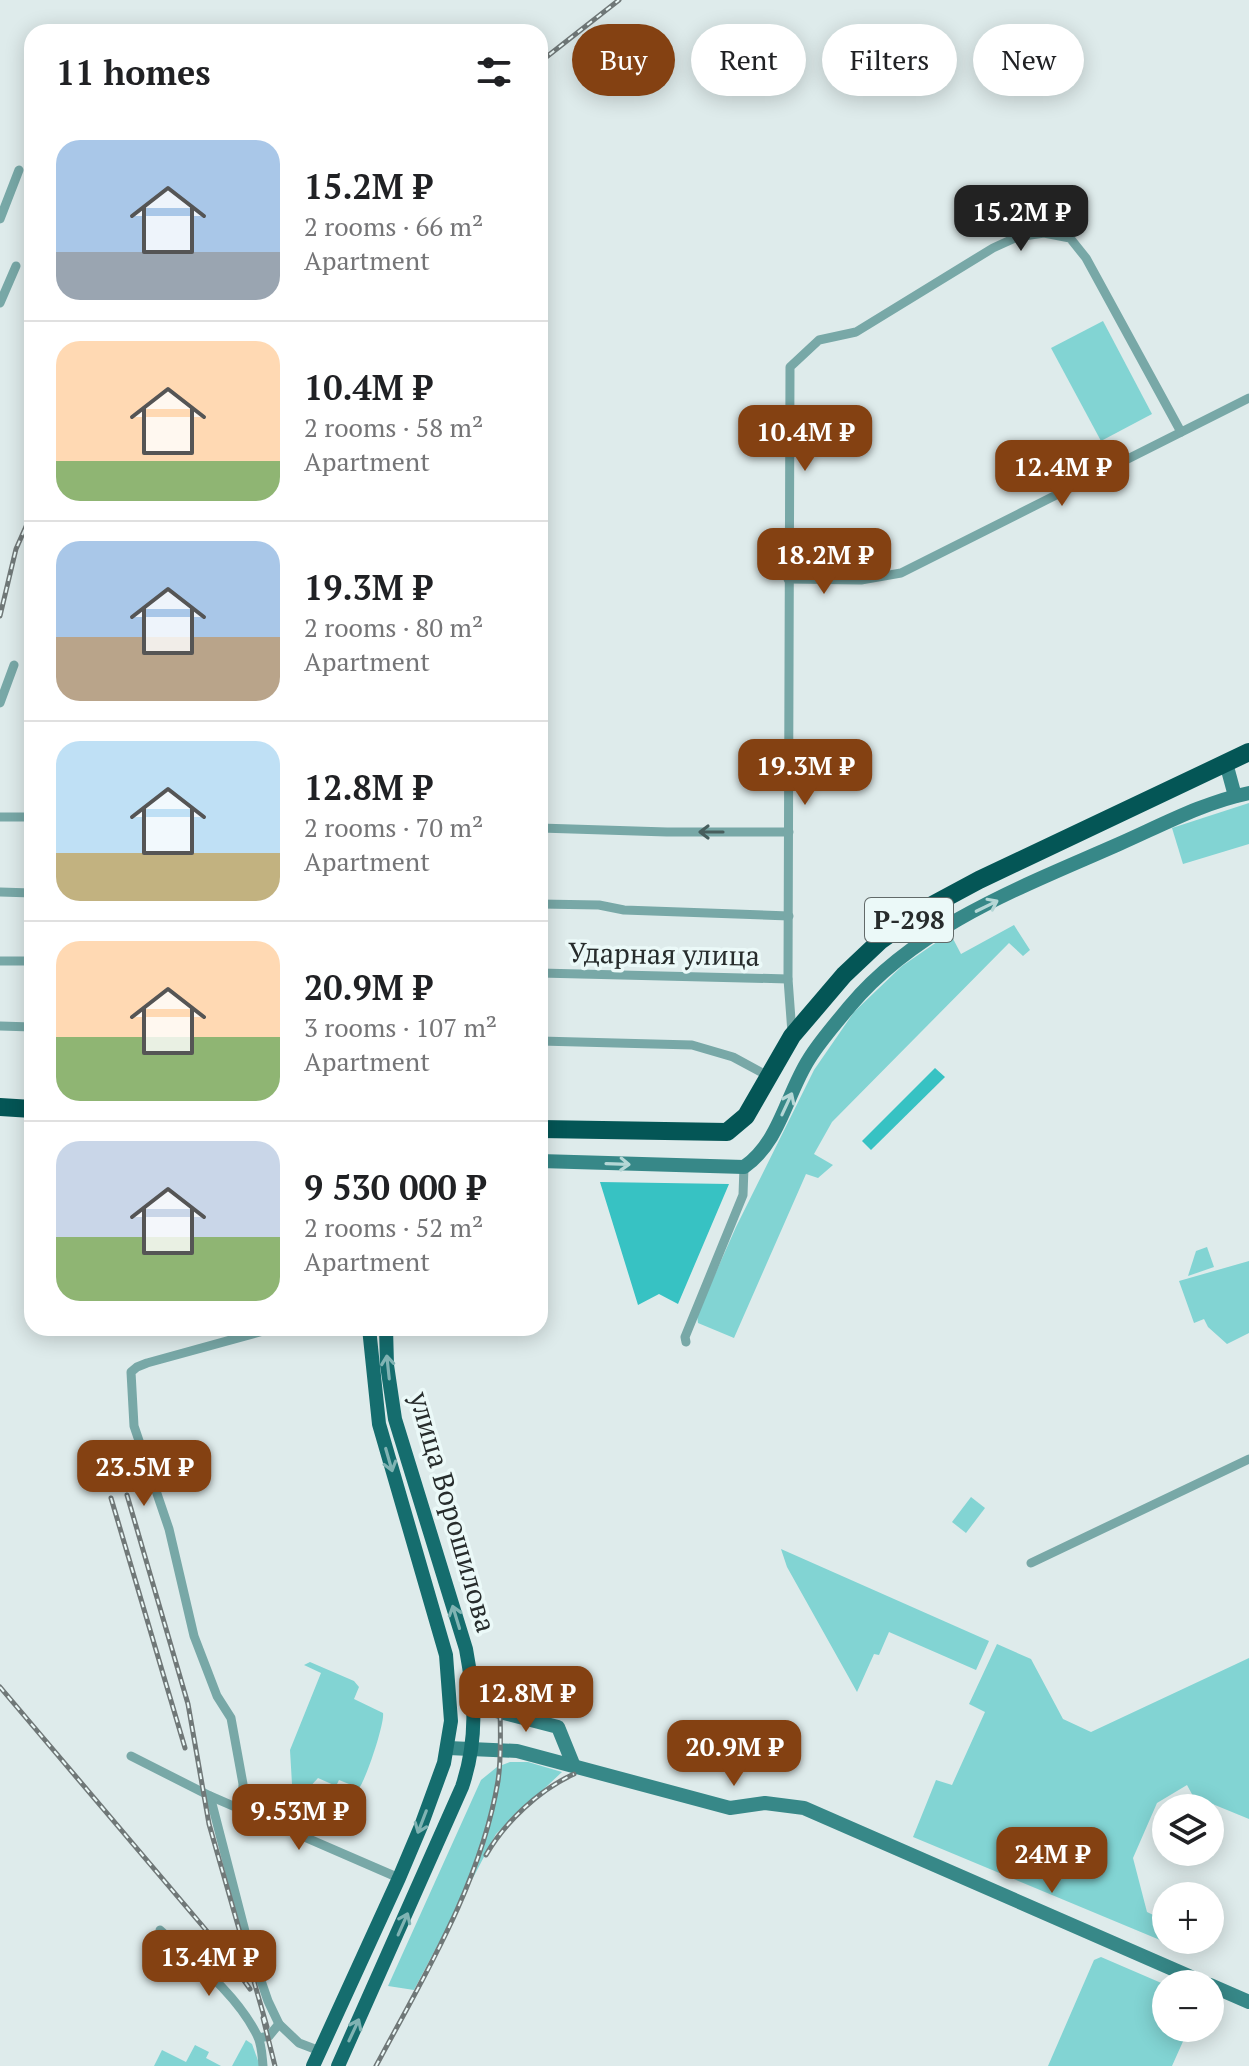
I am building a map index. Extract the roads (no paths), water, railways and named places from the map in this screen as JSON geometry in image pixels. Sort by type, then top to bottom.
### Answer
[{"type":"highway","name":"Р-298","points":[[548,1129],[727,1132],[746,1116],[792,1036],[844,975],[880,941],[925,909],[988,876],[1249,752]]},
{"type":"highway","points":[[0,1107],[24,1108]]},
{"type":"main road","name":"улица Ворошилова","points":[[313,2066],[399,1878],[448,1748],[451,1721],[449,1670],[379,1424],[370,1336]]},
{"type":"main road","name":"улица Ворошилова","points":[[338,2066],[442,1835],[462,1787],[472,1749],[474,1696],[466,1649],[395,1419],[386,1336]]},
{"type":"street","points":[[0,219],[19,170]]},
{"type":"street","points":[[792,1036],[788,979],[790,367],[819,340],[856,332],[993,248],[1017,237],[1044,233],[1070,238],[1086,258],[1181,432]]},
{"type":"street","points":[[0,303],[16,266]]},
{"type":"street","points":[[788,579],[861,580],[901,573],[1249,398]]},
{"type":"street","points":[[0,703],[14,665]]},
{"type":"street","points":[[548,1161],[744,1167],[761,1155],[808,1060],[851,1004],[911,949],[944,927],[1089,857],[1242,794],[1226,763]]},
{"type":"street","points":[[0,817],[24,817]]},
{"type":"street","points":[[548,828],[789,832]]},
{"type":"street","points":[[0,892],[24,893]]},
{"type":"street","points":[[548,904],[789,916]]},
{"type":"street","points":[[0,961],[24,961]]},
{"type":"street","name":"Ударная улица","points":[[548,973],[788,979]]},
{"type":"street","points":[[0,1026],[24,1027]]},
{"type":"street","points":[[548,1041],[692,1045],[733,1057],[770,1077]]},
{"type":"street","points":[[686,1342],[685,1337],[743,1195],[744,1167]]},
{"type":"street","points":[[242,1808],[243,1784],[231,1718],[217,1696],[194,1636],[169,1529],[134,1426],[131,1372],[147,1363],[245,1336]]},
{"type":"street","points":[[1031,1563],[1249,1459]]},
{"type":"street","points":[[474,1696],[492,1710],[558,1727],[573,1764]]},
{"type":"street","points":[[448,1748],[517,1751],[730,1808],[765,1803],[804,1808],[1174,1970]]},
{"type":"street","points":[[131,1756],[210,1796],[399,1878]]},
{"type":"street","points":[[210,1796],[248,1943],[268,2001],[279,2024],[299,2043],[320,2051]]},
{"type":"street","points":[[160,1930],[240,2008],[259,2038],[263,2066]]},
{"type":"street","points":[[1224,1992],[1249,2002]]},
{"type":"street","points":[[259,2038],[269,2036],[279,2024]]},
{"type":"railway","points":[[548,56],[619,0]]},
{"type":"railway","points":[[0,616],[16,549],[24,531]]},
{"type":"railway","points":[[127,1495],[188,1704],[209,1824],[267,2027]]},
{"type":"railway","points":[[111,1498],[185,1748]]},
{"type":"railway","points":[[0,1687],[217,1943],[250,1989]]},
{"type":"railway","points":[[376,2066],[449,1928],[479,1856],[498,1781],[500,1702]]},
{"type":"railway","points":[[486,1855],[524,1808],[574,1774]]},
{"type":"railway","points":[[263,2018],[275,2066]]}]
